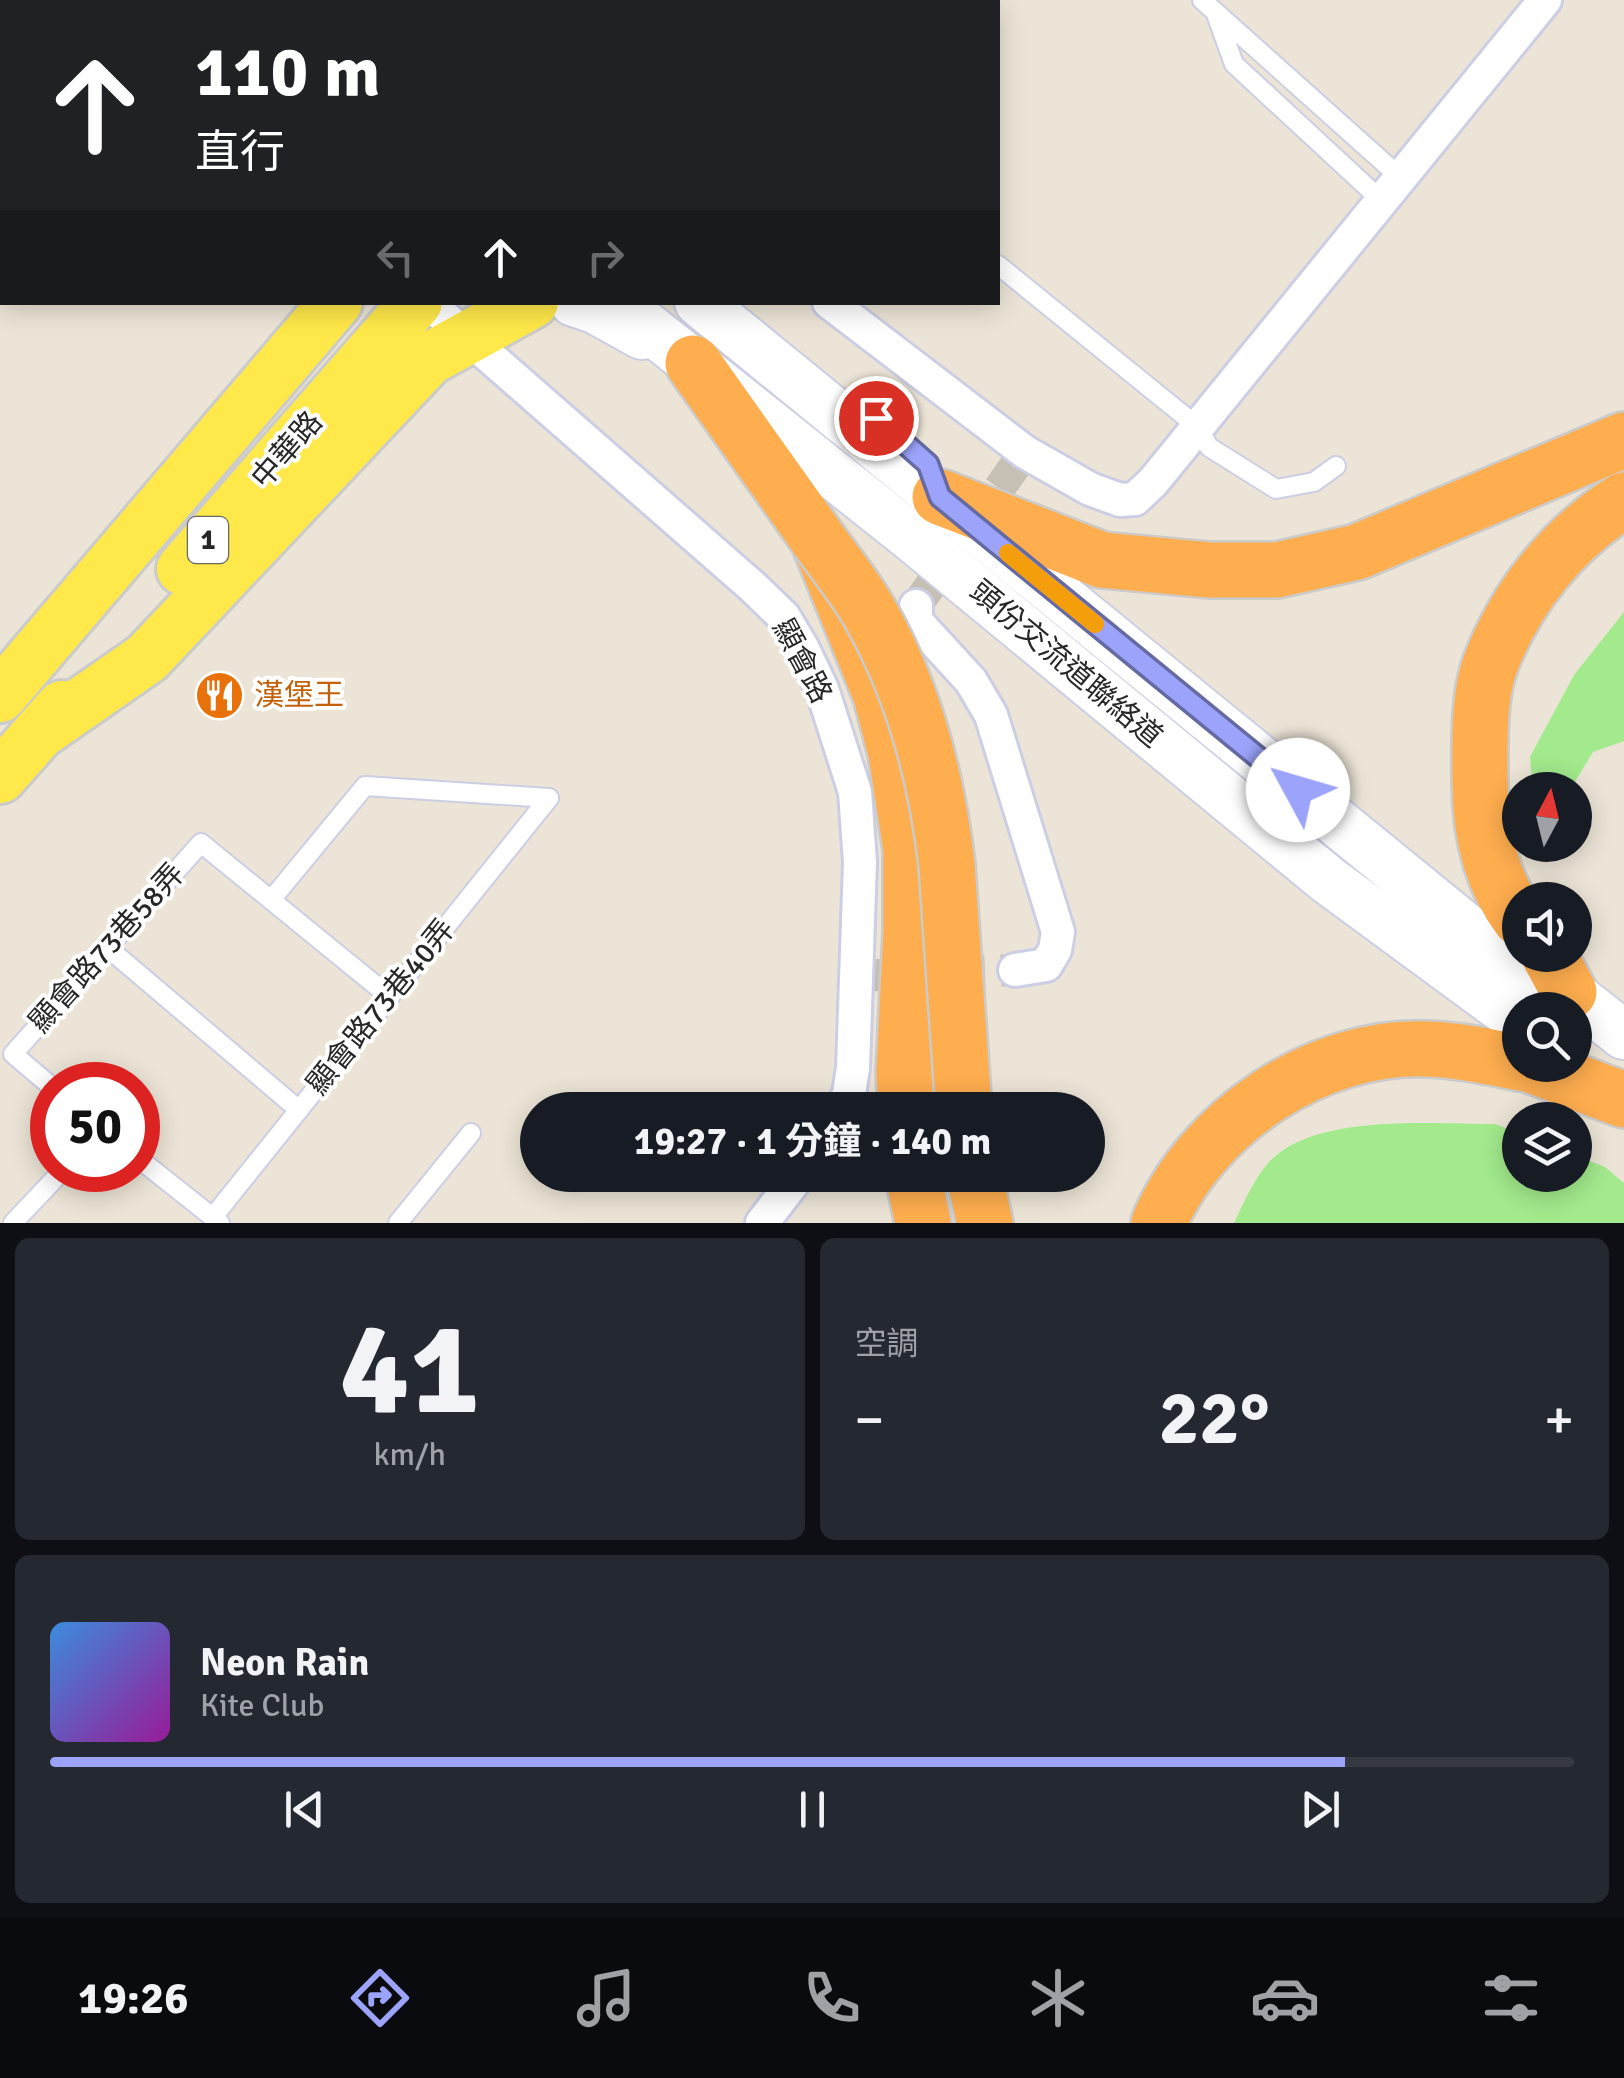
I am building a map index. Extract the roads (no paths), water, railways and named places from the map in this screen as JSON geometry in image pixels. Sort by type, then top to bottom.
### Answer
[{"type":"highway","points":[[693,364],[871,614],[912,706],[929,768],[947,865],[963,1092]]},
{"type":"highway","points":[[940,497],[1102,560],[1208,570],[1276,570],[1357,552],[1624,440]]},
{"type":"highway","points":[[1502,887],[1488,862],[1480,806],[1480,736],[1489,668],[1520,605],[1551,560],[1594,518],[1624,500]]},
{"type":"highway","points":[[818,539],[881,696],[904,799],[912,890],[905,1092]]},
{"type":"highway","points":[[1159,1223],[1171,1193],[1222,1130],[1282,1086],[1329,1065],[1425,1048],[1502,1060]]},
{"type":"highway","points":[[1577,1082],[1624,1100]]},
{"type":"highway","points":[[917,1192],[923,1223]]},
{"type":"highway","points":[[978,1192],[985,1223]]},
{"type":"main road","name":"中華路","points":[[0,696],[333,305]]},
{"type":"main road","name":"中華路","points":[[0,777],[413,305]]},
{"type":"main road","name":"中華路","points":[[40,733],[148,658],[448,348],[527,305]]},
{"type":"main road","points":[[583,305],[693,364]]},
{"type":"main road","name":"頭份交流道聯絡道","points":[[620,305],[914,539],[1328,880],[1502,1008]]},
{"type":"main road","name":"頭份交流道聯絡道","points":[[703,305],[1507,961],[1559,974],[1624,1035]]},
{"type":"main road","points":[[750,305],[928,464],[940,497]]},
{"type":"main road","points":[[1592,1061],[1624,1079]]},
{"type":"street","points":[[833,305],[1025,452],[1108,497],[1135,499],[1545,0]]},
{"type":"street","name":"顯會路","points":[[428,305],[448,348],[753,587],[784,618],[804,649],[822,689],[851,778],[858,827],[860,862],[849,1092]]},
{"type":"street","points":[[916,606],[916,621],[971,681],[991,715],[1058,932],[1056,950],[1046,964],[1015,970]]},
{"type":"street","points":[[762,1223],[787,1192]]},
{"type":"lane","points":[[1209,6],[1391,190]]},
{"type":"lane","points":[[1209,6],[1234,64],[1391,190]]},
{"type":"lane","points":[[1000,267],[1198,427],[1209,446],[1276,489],[1314,482],[1336,466]]},
{"type":"lane","name":"顯會路73巷40弄","points":[[217,1220],[299,1110],[549,798],[365,786],[271,900]]},
{"type":"lane","name":"顯會路73巷58弄","points":[[30,1068],[13,1054],[201,842],[271,900]]},
{"type":"lane","points":[[271,900],[390,997]]},
{"type":"lane","points":[[108,948],[299,1110]]},
{"type":"lane","points":[[398,1223],[471,1133]]},
{"type":"lane","points":[[160,1175],[217,1220]]},
{"type":"lane","points":[[13,1223],[42,1192]]},
{"type":"tunnel","points":[[916,606],[1025,452]]},
{"type":"tunnel","points":[[857,976],[1015,970]]},
{"type":"place","name":"漢堡王","points":[[219,695]]}]
